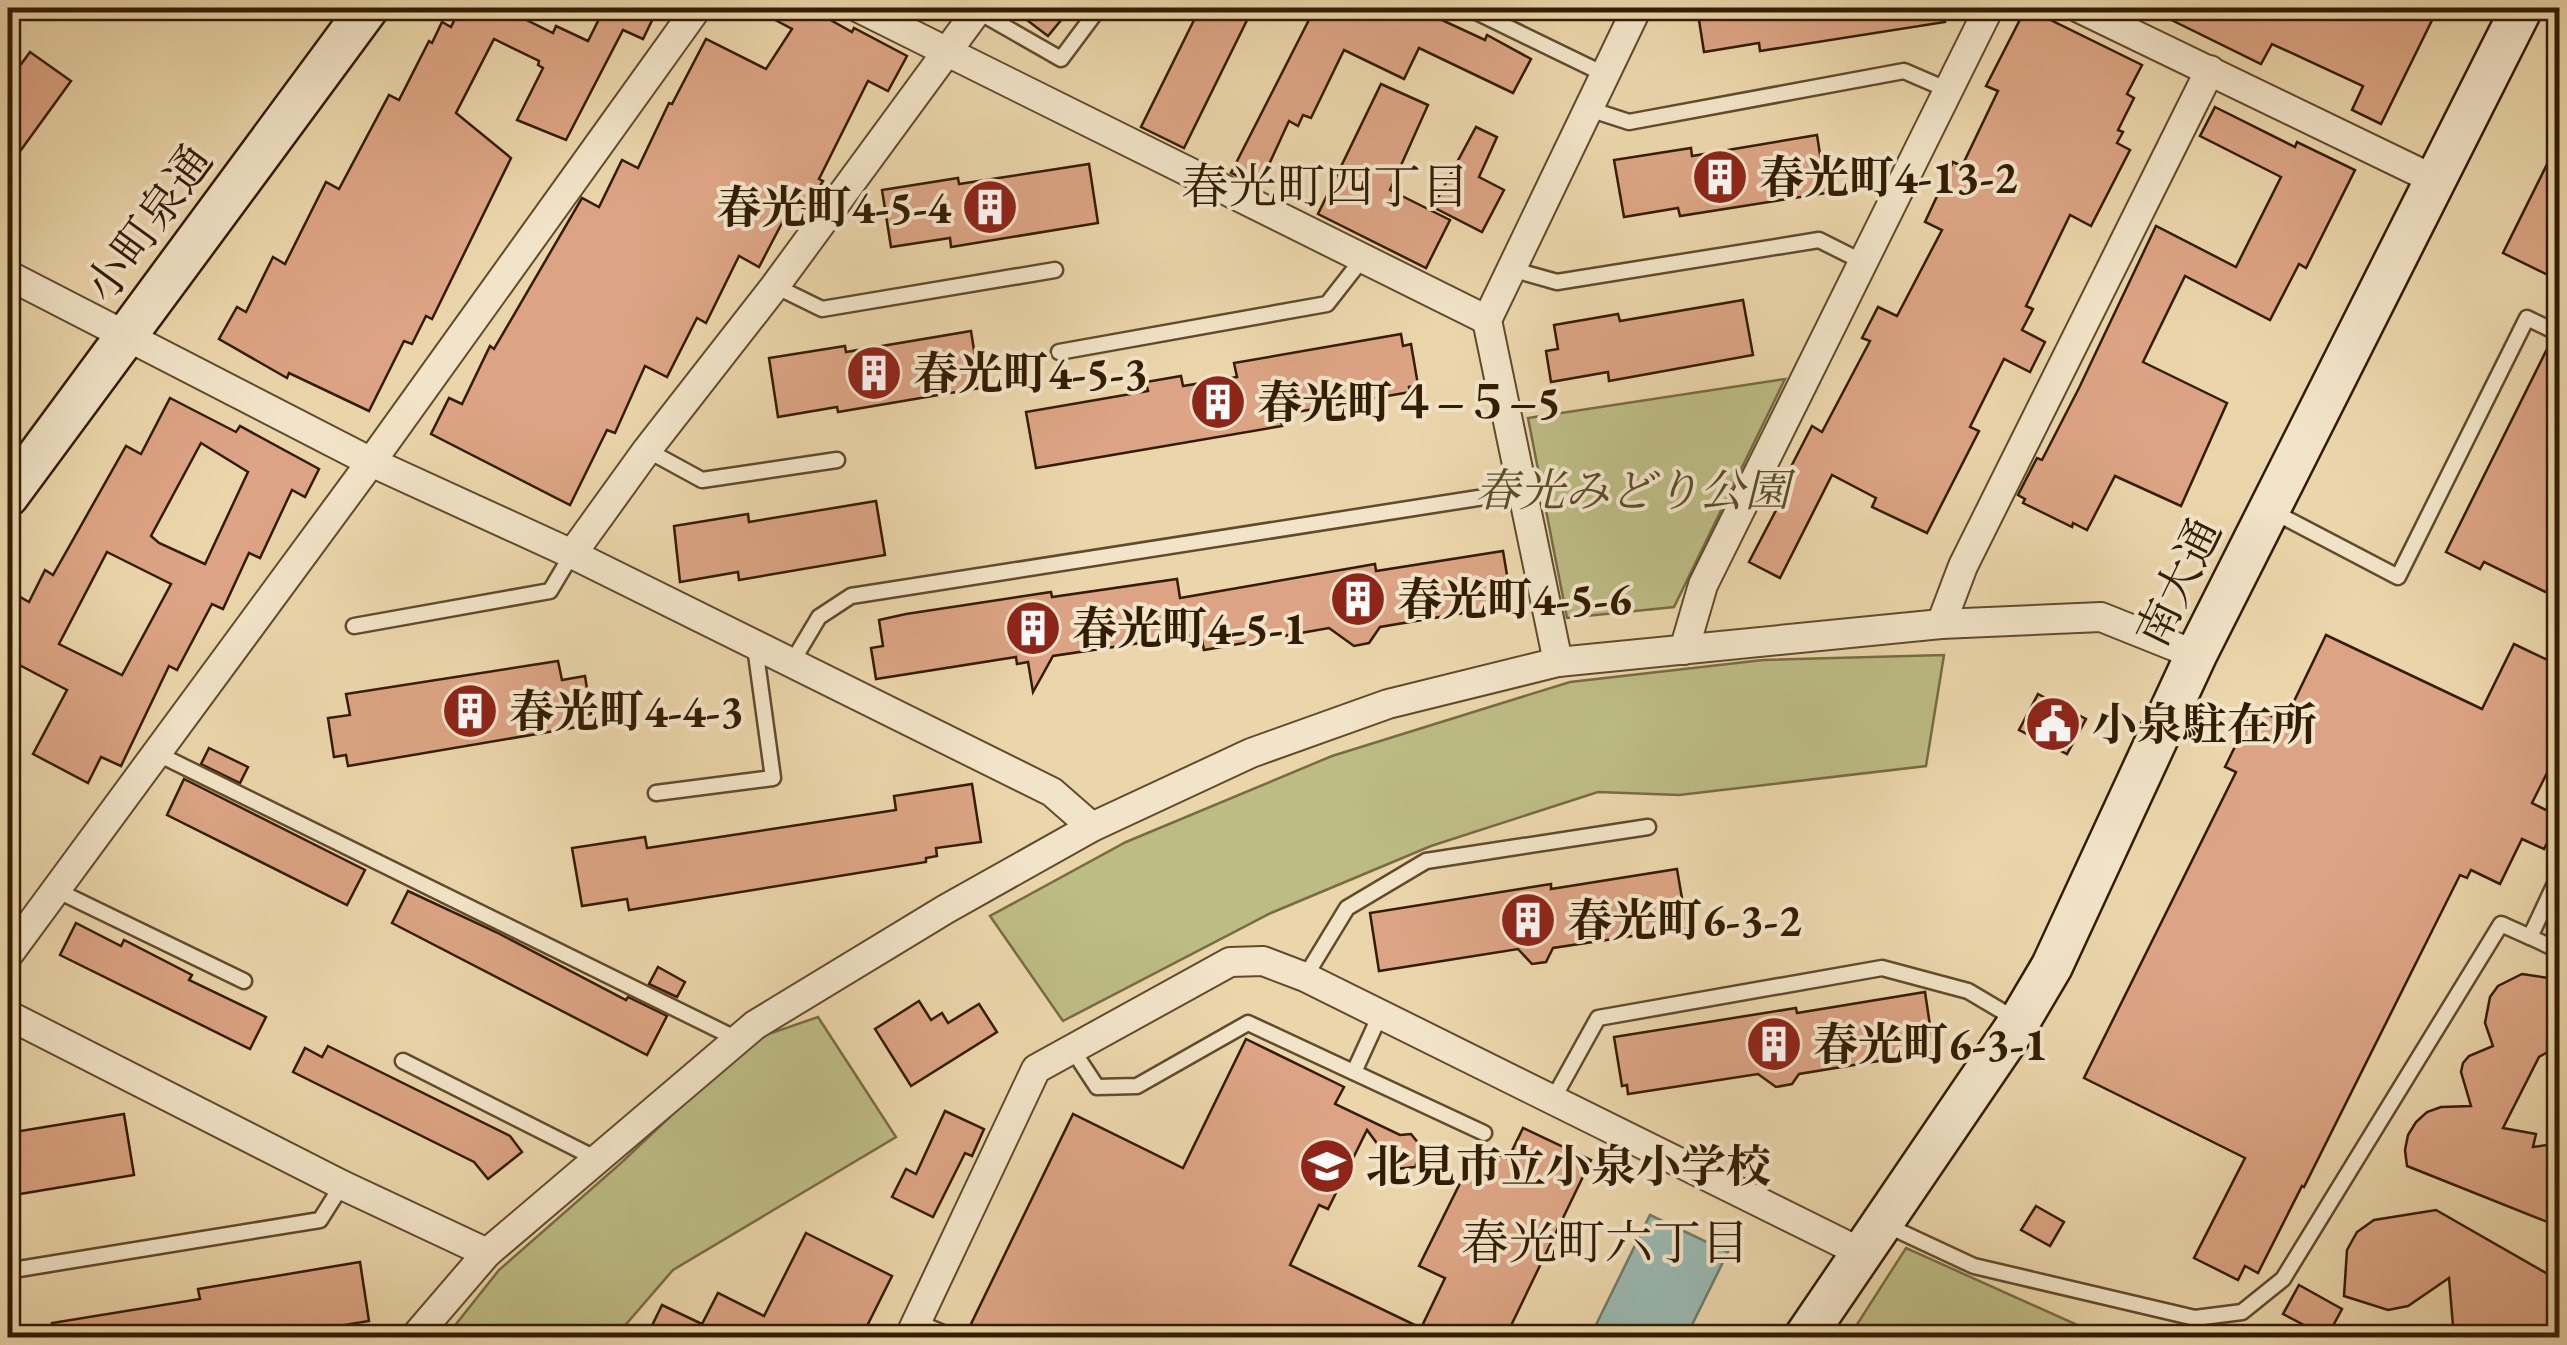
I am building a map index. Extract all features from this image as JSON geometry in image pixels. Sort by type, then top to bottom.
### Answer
[{"type":"street","name":"小町泉通","points":[[8,496],[368,8]]},
{"type":"street","points":[[8,956],[372,462],[697,8]]},
{"type":"street","points":[[859,8],[1487,320]]},
{"type":"street","points":[[1558,662],[1487,320],[1637,8]]},
{"type":"street","points":[[1684,650],[1702,585],[1989,8]]},
{"type":"street","points":[[2078,8],[2435,180]]},
{"type":"street","name":"南大通","points":[[1804,1338],[2019,1022],[2052,966],[2196,655],[2522,8]]},
{"type":"street","points":[[572,554],[978,9]]},
{"type":"street","points":[[1942,624],[1962,566],[2210,70]]},
{"type":"street","points":[[8,275],[372,462],[572,554],[1052,792],[1092,827]]},
{"type":"street","points":[[414,1338],[487,1253],[754,1025],[946,909],[1092,827],[1251,754],[1388,704],[1558,662],[1942,624],[2101,617],[2196,655]]},
{"type":"street","points":[[913,1330],[1036,1069],[1230,962],[1263,961],[1305,977],[1552,1102],[1870,1237]]},
{"type":"street","points":[[8,1015],[342,1185],[487,1253]]},
{"type":"lane","points":[[978,9],[1061,59],[1099,8]]},
{"type":"lane","points":[[1468,8],[1606,75]]},
{"type":"lane","points":[[1589,108],[1629,122],[1904,71],[1948,90]]},
{"type":"lane","points":[[1512,269],[1557,282],[1819,240],[1863,262]]},
{"type":"lane","points":[[1059,352],[1328,304],[1363,258]]},
{"type":"lane","points":[[775,286],[822,308],[1056,270]]},
{"type":"lane","points":[[2270,510],[2398,577],[2527,318],[2560,334]]},
{"type":"lane","points":[[647,450],[702,480],[837,460]]},
{"type":"lane","points":[[791,664],[819,617],[851,596],[1522,491]]},
{"type":"lane","points":[[354,626],[550,592],[572,554]]},
{"type":"lane","points":[[656,794],[773,778],[755,647]]},
{"type":"lane","points":[[156,753],[738,1039]]},
{"type":"lane","points":[[1305,977],[1347,908],[1426,861],[1648,827]]},
{"type":"lane","points":[[2530,937],[2560,872]]},
{"type":"lane","points":[[56,890],[244,981]]},
{"type":"lane","points":[[1870,1237],[2195,1318],[2242,1312],[2283,1279],[2501,924],[2560,951]]},
{"type":"lane","points":[[1552,1102],[1598,1018],[1882,968],[1968,991],[2019,1022]]},
{"type":"lane","points":[[1354,1072],[1380,1015]]},
{"type":"lane","points":[[1072,1049],[1097,1086],[1137,1086],[1248,1023],[1484,1133]]},
{"type":"lane","points":[[403,1061],[598,1159]]},
{"type":"lane","points":[[8,1262],[18,1269],[320,1220],[342,1185]]},
{"type":"lane","points":[[913,1330],[955,1338]]},
{"type":"green space","name":"春光みどり公園","points":[[1785,379],[1674,607],[1567,618],[1528,418]]},
{"type":"green space","points":[[1944,655],[1926,766],[1679,795],[1598,792],[1431,846],[1271,913],[1063,1021],[990,916],[1126,842],[1332,756],[1570,682],[1763,660]]},
{"type":"green space","points":[[818,1017],[896,1137],[673,1270],[615,1337],[445,1338],[499,1270],[621,1163],[751,1040]]},
{"type":"green space","points":[[1906,1248],[2104,1337],[1849,1337]]},
{"type":"water","points":[[1650,1215],[1728,1252],[1686,1337],[1590,1337]]},
{"type":"building","points":[[460,8],[502,8],[553,33],[556,26],[588,41],[599,19],[575,8],[658,8],[643,39],[623,30],[566,140],[517,120],[543,68],[539,61],[494,39],[456,113],[511,158],[432,319],[426,316],[412,344],[404,341],[369,411],[289,373],[287,378],[219,339],[237,307],[246,312],[273,257],[285,264],[326,182],[339,189],[389,95],[399,100],[429,41],[432,43],[442,22],[451,27]]},
{"type":"building","points":[[753,8],[809,8],[907,56],[888,91],[868,81],[806,210],[793,202],[759,267],[739,256],[706,323],[697,318],[667,377],[645,366],[615,433],[607,430],[570,505],[431,434],[449,398],[462,404],[490,346],[494,349],[582,198],[599,207],[622,160],[638,168],[706,39],[766,69],[792,29]]},
{"type":"building","points":[[1011,8],[1071,8],[1048,36]]},
{"type":"building","points":[[1200,8],[1253,8],[1184,148],[1141,127]]},
{"type":"building","points":[[1315,8],[1416,8],[1485,40],[1487,35],[1531,59],[1513,93],[1419,48],[1404,79],[1344,50],[1311,118],[1303,115],[1298,126],[1289,121],[1259,186],[1231,173]]},
{"type":"building","points":[[1705,8],[1943,8],[1945,22],[1760,51],[1759,43],[1704,52],[1699,20],[1707,19]]},
{"type":"building","points":[[2026,8],[2142,65],[2127,94],[2134,98],[2118,130],[2123,132],[2117,143],[2130,150],[2091,226],[2070,215],[2026,306],[2033,309],[2022,330],[2045,342],[2030,372],[2004,359],[1970,427],[1979,431],[1927,533],[1872,507],[1876,498],[1832,475],[1780,578],[1749,562],[1785,493],[1779,490],[1812,426],[1822,432],[1870,341],[1862,338],[1878,307],[1897,316],[1942,230],[1925,222],[1953,162],[1962,166],[1998,91],[1986,86]]},
{"type":"building","points":[[2147,8],[2438,8],[2381,124],[2352,110],[2363,86],[2272,44],[2261,64]]},
{"type":"building","points":[[30,52],[71,81],[8,168],[8,82]]},
{"type":"building","points":[[1381,84],[1428,105],[1390,190],[1450,220],[1426,268],[1318,214]]},
{"type":"building","points":[[2215,107],[2295,147],[2297,142],[2355,170],[2306,268],[2299,264],[2270,320],[2185,276],[2143,362],[2227,403],[2181,506],[2115,476],[2087,530],[2073,523],[2072,527],[2023,503],[2025,499],[2018,495],[2037,458],[2042,460],[2079,388],[2156,226],[2236,267],[2281,177],[2200,136]]},
{"type":"building","points":[[1476,127],[1497,137],[1479,177],[1504,190],[1482,232],[1433,207]]},
{"type":"building","name":"春光町4-13-2","points":[[1817,135],[1826,193],[1680,216],[1678,208],[1624,217],[1614,160],[1691,148],[1692,156]]},
{"type":"building","points":[[2560,138],[2560,281],[2503,253]]},
{"type":"building","name":"春光町4-5-4","points":[[1089,164],[1098,223],[951,247],[950,238],[891,247],[882,190],[958,178],[959,184]]},
{"type":"building","points":[[1743,300],[1753,355],[1609,381],[1608,372],[1551,382],[1546,351],[1558,349],[1554,325],[1618,314],[1620,321]]},
{"type":"building","name":"春光町4-5-3","points":[[971,331],[980,388],[838,412],[837,407],[778,417],[769,358],[845,346],[846,352]]},
{"type":"building","name":"春光町４−５−5","points":[[1401,334],[1403,346],[1411,344],[1418,385],[1409,387],[1410,392],[1280,415],[1282,426],[1036,468],[1026,412],[1148,391],[1146,382],[1181,376],[1183,386],[1237,377],[1234,363]]},
{"type":"building","points":[[2551,341],[2560,344],[2560,599],[2484,562],[2480,569],[2446,552]]},
{"type":"building","points":[[170,398],[236,432],[240,426],[319,469],[305,497],[292,490],[260,558],[249,553],[223,609],[212,604],[177,670],[169,666],[121,766],[101,757],[88,783],[33,754],[67,690],[8,659],[8,590],[29,602],[45,570],[53,575],[126,446],[141,454]],"holes":[[[201,443],[248,472],[205,564],[151,536]],[[107,552],[171,584],[122,675],[59,644]]]},
{"type":"building","points":[[876,501],[885,555],[739,580],[738,572],[680,582],[674,526],[748,514],[749,522]]},
{"type":"building","points":[[1503,551],[1512,605],[1380,627],[1369,643],[1354,646],[1329,628],[1204,650],[1201,634],[1053,656],[1033,692],[1028,662],[1017,664],[1016,657],[876,679],[871,648],[883,646],[879,620],[906,614],[1051,592],[1052,597],[1177,579],[1180,598],[1375,564],[1376,571]]},
{"type":"building","points":[[2326,635],[2482,709],[2514,644],[2560,666],[2560,747],[2532,803],[2560,817],[2544,849],[2522,839],[2500,884],[2471,870],[2467,878],[2460,875],[2258,1273],[2245,1266],[2238,1280],[2194,1258],[2245,1158],[2084,1078],[2236,772],[2225,767],[2254,708],[2284,722]]},
{"type":"building","name":"春光町4-4-3","points":[[558,661],[562,680],[585,676],[591,714],[577,717],[578,727],[348,766],[346,755],[334,757],[328,718],[350,715],[346,694]]},
{"type":"building","name":"小泉駐在所","points":[[2038,694],[2086,719],[2067,754],[2019,730]]},
{"type":"building","points":[[209,748],[248,767],[240,783],[201,764]]},
{"type":"building","points":[[184,779],[365,870],[347,905],[167,815]]},
{"type":"building","points":[[972,784],[981,842],[936,848],[937,856],[926,858],[926,862],[629,910],[627,899],[582,906],[572,848],[645,837],[647,848],[896,810],[894,796]]},
{"type":"building","name":"春光町6-3-2","points":[[1677,869],[1687,928],[1553,948],[1546,962],[1532,964],[1518,949],[1379,971],[1370,913],[1551,884],[1551,889]]},
{"type":"building","points":[[408,891],[626,1000],[628,997],[667,1016],[647,1055],[392,923]]},
{"type":"building","points":[[76,923],[121,946],[124,940],[192,975],[189,980],[266,1017],[250,1049],[60,955]]},
{"type":"building","points":[[658,967],[685,982],[677,997],[649,984]]},
{"type":"building","points":[[2522,974],[2548,978],[2560,987],[2560,1045],[2539,1057],[2503,1128],[2536,1134],[2533,1147],[2560,1143],[2560,1227],[2407,1166],[2408,1135],[2416,1122],[2441,1107],[2471,1106],[2461,1072],[2463,1063],[2469,1056],[2493,1046],[2485,1023],[2490,997],[2498,986]]},
{"type":"building","name":"春光町6-3-1","points":[[1925,992],[1934,1052],[1799,1074],[1792,1084],[1776,1087],[1758,1074],[1628,1094],[1627,1085],[1622,1086],[1614,1037]]},
{"type":"building","points":[[919,1001],[931,1020],[942,1013],[948,1023],[979,1004],[997,1032],[911,1086],[875,1029]]},
{"type":"building","points":[[1246,1039],[1344,1087],[1335,1104],[1400,1135],[1411,1134],[1423,1149],[1415,1167],[1396,1169],[1367,1130],[1328,1209],[1319,1205],[1290,1265],[1421,1328],[1445,1278],[1419,1266],[1479,1145],[1508,1159],[1523,1128],[1591,1160],[1505,1338],[998,1338],[971,1324],[1073,1114],[1183,1168]]},
{"type":"building","points":[[328,1046],[510,1136],[522,1152],[488,1179],[474,1162],[293,1072],[305,1048],[322,1057]]},
{"type":"building","points":[[945,1111],[984,1129],[972,1156],[965,1153],[933,1217],[892,1197],[906,1169],[916,1174]]},
{"type":"building","points":[[124,1114],[134,1175],[8,1196],[8,1133]]},
{"type":"building","points":[[2036,1206],[2064,1222],[2050,1246],[2021,1230]]},
{"type":"building","points":[[2436,1210],[2560,1281],[2560,1338],[2454,1338],[2449,1278],[2408,1306],[2388,1310],[2344,1296],[2347,1250],[2357,1232],[2374,1220]]},
{"type":"building","points":[[806,1233],[892,1276],[861,1338],[646,1338],[662,1305],[702,1324],[718,1293],[764,1316]]},
{"type":"building","points":[[360,1262],[369,1321],[266,1338],[53,1338],[52,1323],[200,1299],[198,1289]]},
{"type":"building","points":[[2299,1285],[2342,1309],[2327,1337],[2283,1314]]},
{"type":"place","name":"春光町4-13-2","points":[[1720,177]]},
{"type":"place","name":"春光町4-5-4","points":[[990,207]]},
{"type":"place","name":"春光町4-5-3","points":[[874,373]]},
{"type":"place","name":"春光町４−５−5","points":[[1218,402]]},
{"type":"place","name":"春光町4-5-6","points":[[1358,599]]},
{"type":"place","name":"春光町4-5-1","points":[[1033,628]]},
{"type":"place","name":"春光町4-4-3","points":[[470,711]]},
{"type":"place","name":"小泉駐在所","points":[[2053,724]]},
{"type":"place","name":"春光町6-3-2","points":[[1528,920]]},
{"type":"place","name":"春光町6-3-1","points":[[1774,1044]]},
{"type":"place","name":"北見市立小泉小学校","points":[[1327,1166]]},
{"type":"district","name":"春光町四丁目","points":[[1325,186]]},
{"type":"district","name":"春光町六丁目","points":[[1605,1242]]}]
